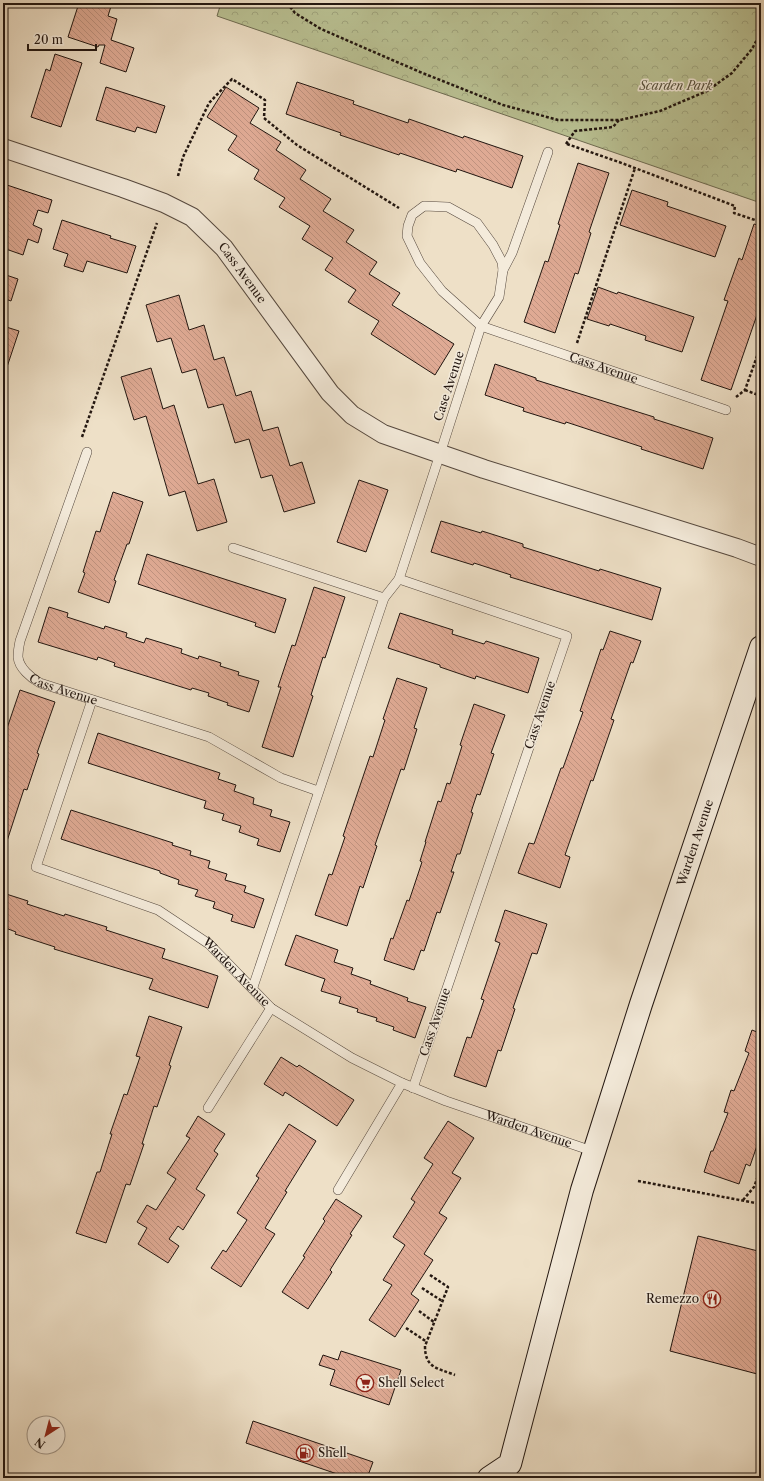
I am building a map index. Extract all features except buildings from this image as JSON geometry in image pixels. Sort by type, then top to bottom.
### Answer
[{"type":"main road","name":"Warden Avenue","points":[[489,1478],[514,1471],[580,1197],[641,1004],[761,647]]},
{"type":"street","name":"Cass Avenue","points":[[3,148],[123,188],[164,203],[192,217],[224,248],[330,393],[352,415],[383,434],[440,454],[737,548],[761,557]]},
{"type":"lane","points":[[503,270],[512,254],[548,152]]},
{"type":"lane","points":[[412,215],[424,206],[448,207],[477,223],[493,245],[502,262],[503,270],[499,297],[481,326]]},
{"type":"lane","name":"Cass Avenue","points":[[412,215],[408,226],[407,236],[420,263],[442,291],[481,326],[723,409]]},
{"type":"lane","name":"Case Avenue","points":[[440,454],[481,326]]},
{"type":"lane","name":"Cass Avenue","points":[[87,452],[20,641],[18,657],[26,673],[35,680],[92,700],[209,737],[281,778],[318,791]]},
{"type":"lane","points":[[253,987],[384,598],[399,579],[440,454]]},
{"type":"lane","points":[[233,548],[384,598]]},
{"type":"lane","name":"Cass Avenue","points":[[399,579],[567,636],[412,1088]]},
{"type":"lane","name":"Warden Avenue","points":[[92,700],[36,867],[158,910],[209,944],[253,987],[271,1008],[352,1058],[412,1088],[595,1152]]},
{"type":"lane","points":[[208,1108],[271,1008]]},
{"type":"lane","points":[[338,1190],[402,1083]]},
{"type":"path","points":[[287,3],[295,13],[321,29],[420,72],[503,105],[558,120],[620,120],[660,112],[707,91],[732,73],[752,48],[761,32]]},
{"type":"path","points":[[178,176],[183,156],[209,103],[232,78],[265,100],[264,118],[297,145],[412,215]]},
{"type":"path","points":[[548,152],[566,144],[575,131],[613,127],[620,120]]},
{"type":"path","points":[[566,144],[635,168],[735,206],[734,213],[761,222]]},
{"type":"path","points":[[573,357],[635,168]]},
{"type":"path","points":[[87,452],[82,436],[164,203]]},
{"type":"path","points":[[723,409],[724,400],[735,398],[745,390],[761,345]]},
{"type":"path","points":[[745,390],[761,396]]},
{"type":"path","points":[[743,1200],[754,1187],[761,1168]]},
{"type":"path","points":[[638,1181],[761,1204]]},
{"type":"path","points":[[430,1275],[448,1287],[425,1346],[425,1356],[430,1364],[455,1374]]},
{"type":"path","points":[[422,1288],[442,1301]]},
{"type":"path","points":[[419,1311],[434,1322]]},
{"type":"path","points":[[406,1328],[427,1342]]},
{"type":"green space","name":"Scarden Park","points":[[221,3],[761,3],[761,203],[217,16]]},
{"type":"place","name":"Remezzo","points":[[712,1299]]},
{"type":"place","name":"Shell Select","points":[[365,1383]]},
{"type":"place","name":"Shell","points":[[305,1453]]}]
